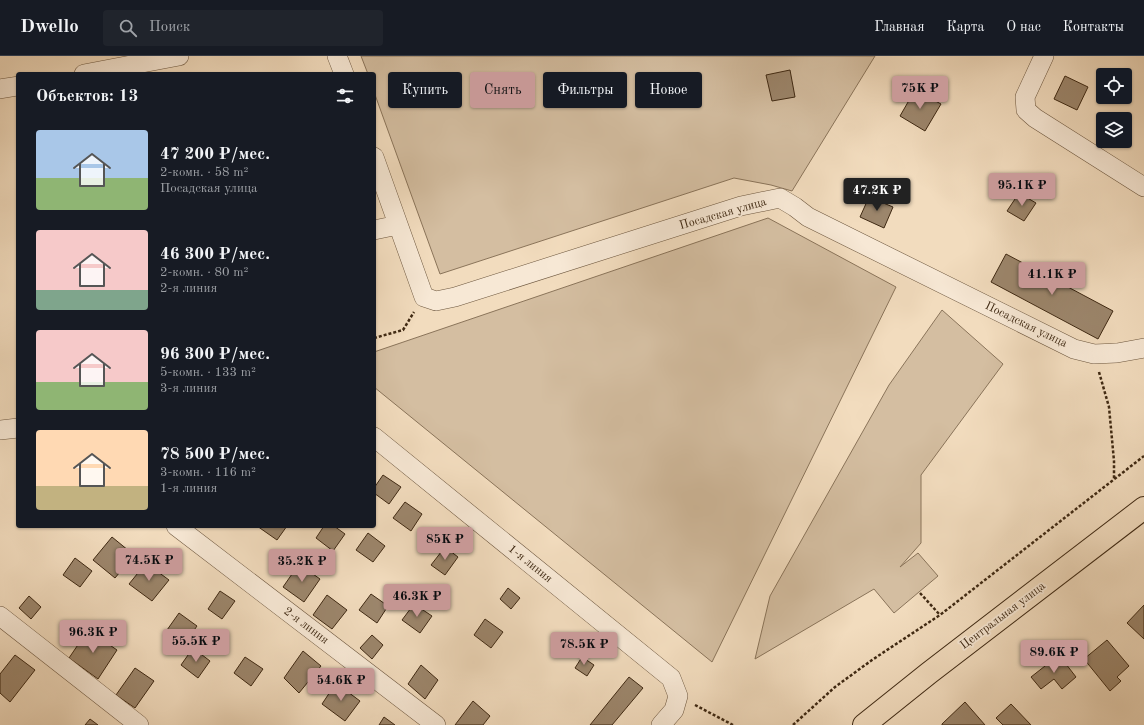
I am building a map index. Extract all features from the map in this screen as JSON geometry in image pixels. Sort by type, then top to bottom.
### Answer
[{"type":"main road","name":"Центральная улица","points":[[864,725],[935,668],[1144,508]]},
{"type":"street","points":[[97,72],[179,56]]},
{"type":"street","points":[[337,56],[343,72]]},
{"type":"street","points":[[1044,56],[1025,97],[1026,110],[1035,118],[1144,187]]},
{"type":"street","points":[[0,89],[16,86]]},
{"type":"street","points":[[376,163],[424,297]]},
{"type":"street","name":"Посадская улица","points":[[424,297],[436,301],[455,297],[741,206],[780,198],[808,217],[829,228],[1074,349],[1094,354],[1117,353],[1144,348]]},
{"type":"street","points":[[376,230],[398,225]]},
{"type":"street","points":[[0,430],[16,428]]},
{"type":"street","name":"1-я линия","points":[[376,439],[671,678],[678,696]]},
{"type":"street","name":"2-я линия","points":[[179,528],[436,725]]},
{"type":"street","points":[[0,616],[139,725]]},
{"type":"street","points":[[661,725],[674,710],[678,696]]},
{"type":"path","points":[[376,337],[403,330],[424,297]]},
{"type":"path","points":[[1094,354],[1109,407],[1114,461],[1114,480]]},
{"type":"path","points":[[793,725],[836,687],[872,660],[940,615],[1144,456]]},
{"type":"path","points":[[920,594],[940,615]]},
{"type":"path","points":[[678,696],[733,725]]},
{"type":"shaded area","points":[[361,56],[875,56],[792,191],[771,185],[734,178],[440,274],[376,98],[376,72],[367,72]]},
{"type":"shaded area","points":[[768,218],[896,287],[712,662],[376,389],[376,351]]},
{"type":"shaded area","points":[[942,310],[1003,364],[921,475],[921,543],[900,567],[918,553],[938,576],[894,613],[874,589],[755,659],[770,596],[889,385]]},
{"type":"building","points":[[790,70],[795,97],[772,101],[766,75]]},
{"type":"building","points":[[1065,76],[1088,87],[1077,110],[1054,99]]},
{"type":"building","points":[[915,90],[941,104],[925,131],[900,116]]},
{"type":"building","points":[[1019,193],[1036,203],[1024,221],[1007,211]]},
{"type":"building","points":[[869,197],[893,207],[884,228],[860,217]]},
{"type":"building","points":[[1006,254],[1113,311],[1098,339],[991,282]]},
{"type":"building","points":[[383,475],[401,487],[389,504],[376,494],[376,485]]},
{"type":"building","points":[[405,502],[422,514],[411,531],[393,518]]},
{"type":"building","points":[[260,528],[286,528],[277,540]]},
{"type":"building","points":[[323,528],[337,528],[345,534],[333,551],[316,538]]},
{"type":"building","points":[[368,533],[385,546],[373,562],[356,550]]},
{"type":"building","points":[[112,537],[134,555],[115,578],[93,560]]},
{"type":"building","points":[[445,547],[458,557],[445,575],[431,565]]},
{"type":"building","points":[[75,558],[92,571],[80,587],[63,575]]},
{"type":"building","points":[[146,563],[169,580],[152,601],[129,584]]},
{"type":"building","points":[[299,564],[320,579],[304,602],[283,587]]},
{"type":"building","points":[[508,588],[520,598],[511,609],[500,599]]},
{"type":"building","points":[[220,591],[235,601],[222,619],[208,609]]},
{"type":"building","points":[[371,594],[388,606],[377,623],[359,610]]},
{"type":"building","points":[[327,595],[347,610],[332,629],[313,615]]},
{"type":"building","points":[[29,596],[41,607],[31,619],[19,608]]},
{"type":"building","points":[[414,604],[432,616],[420,633],[402,620]]},
{"type":"building","points":[[1144,605],[1144,639],[1127,623]]},
{"type":"building","points":[[179,613],[197,626],[185,643],[167,630]]},
{"type":"building","points":[[485,619],[503,632],[491,648],[474,635]]},
{"type":"building","points":[[88,630],[117,650],[98,679],[69,658]]},
{"type":"building","points":[[372,635],[383,645],[372,659],[360,648]]},
{"type":"building","points":[[1107,640],[1129,666],[1117,677],[1121,681],[1110,691],[1084,659]]},
{"type":"building","points":[[193,648],[210,661],[198,678],[181,665]]},
{"type":"building","points":[[303,651],[321,666],[299,693],[284,678]]},
{"type":"building","points":[[15,655],[35,670],[10,702],[0,693],[0,674]]},
{"type":"building","points":[[1059,655],[1076,677],[1062,689],[1054,679],[1041,689],[1031,677]]},
{"type":"building","points":[[245,657],[263,669],[251,686],[234,673]]},
{"type":"building","points":[[582,657],[594,665],[587,676],[575,668]]},
{"type":"building","points":[[421,665],[438,680],[425,699],[408,684]]},
{"type":"building","points":[[135,668],[154,681],[135,708],[116,695]]},
{"type":"building","points":[[629,677],[643,688],[612,725],[590,725]]},
{"type":"building","points":[[336,683],[360,701],[345,721],[322,704]]},
{"type":"building","points":[[473,701],[490,716],[483,725],[455,725]]},
{"type":"building","points":[[965,702],[985,725],[942,725],[942,724]]},
{"type":"building","points":[[1011,704],[1031,725],[1003,725],[996,718]]},
{"type":"building","points":[[384,717],[395,725],[379,725]]},
{"type":"building","points":[[90,719],[98,725],[85,725]]}]
